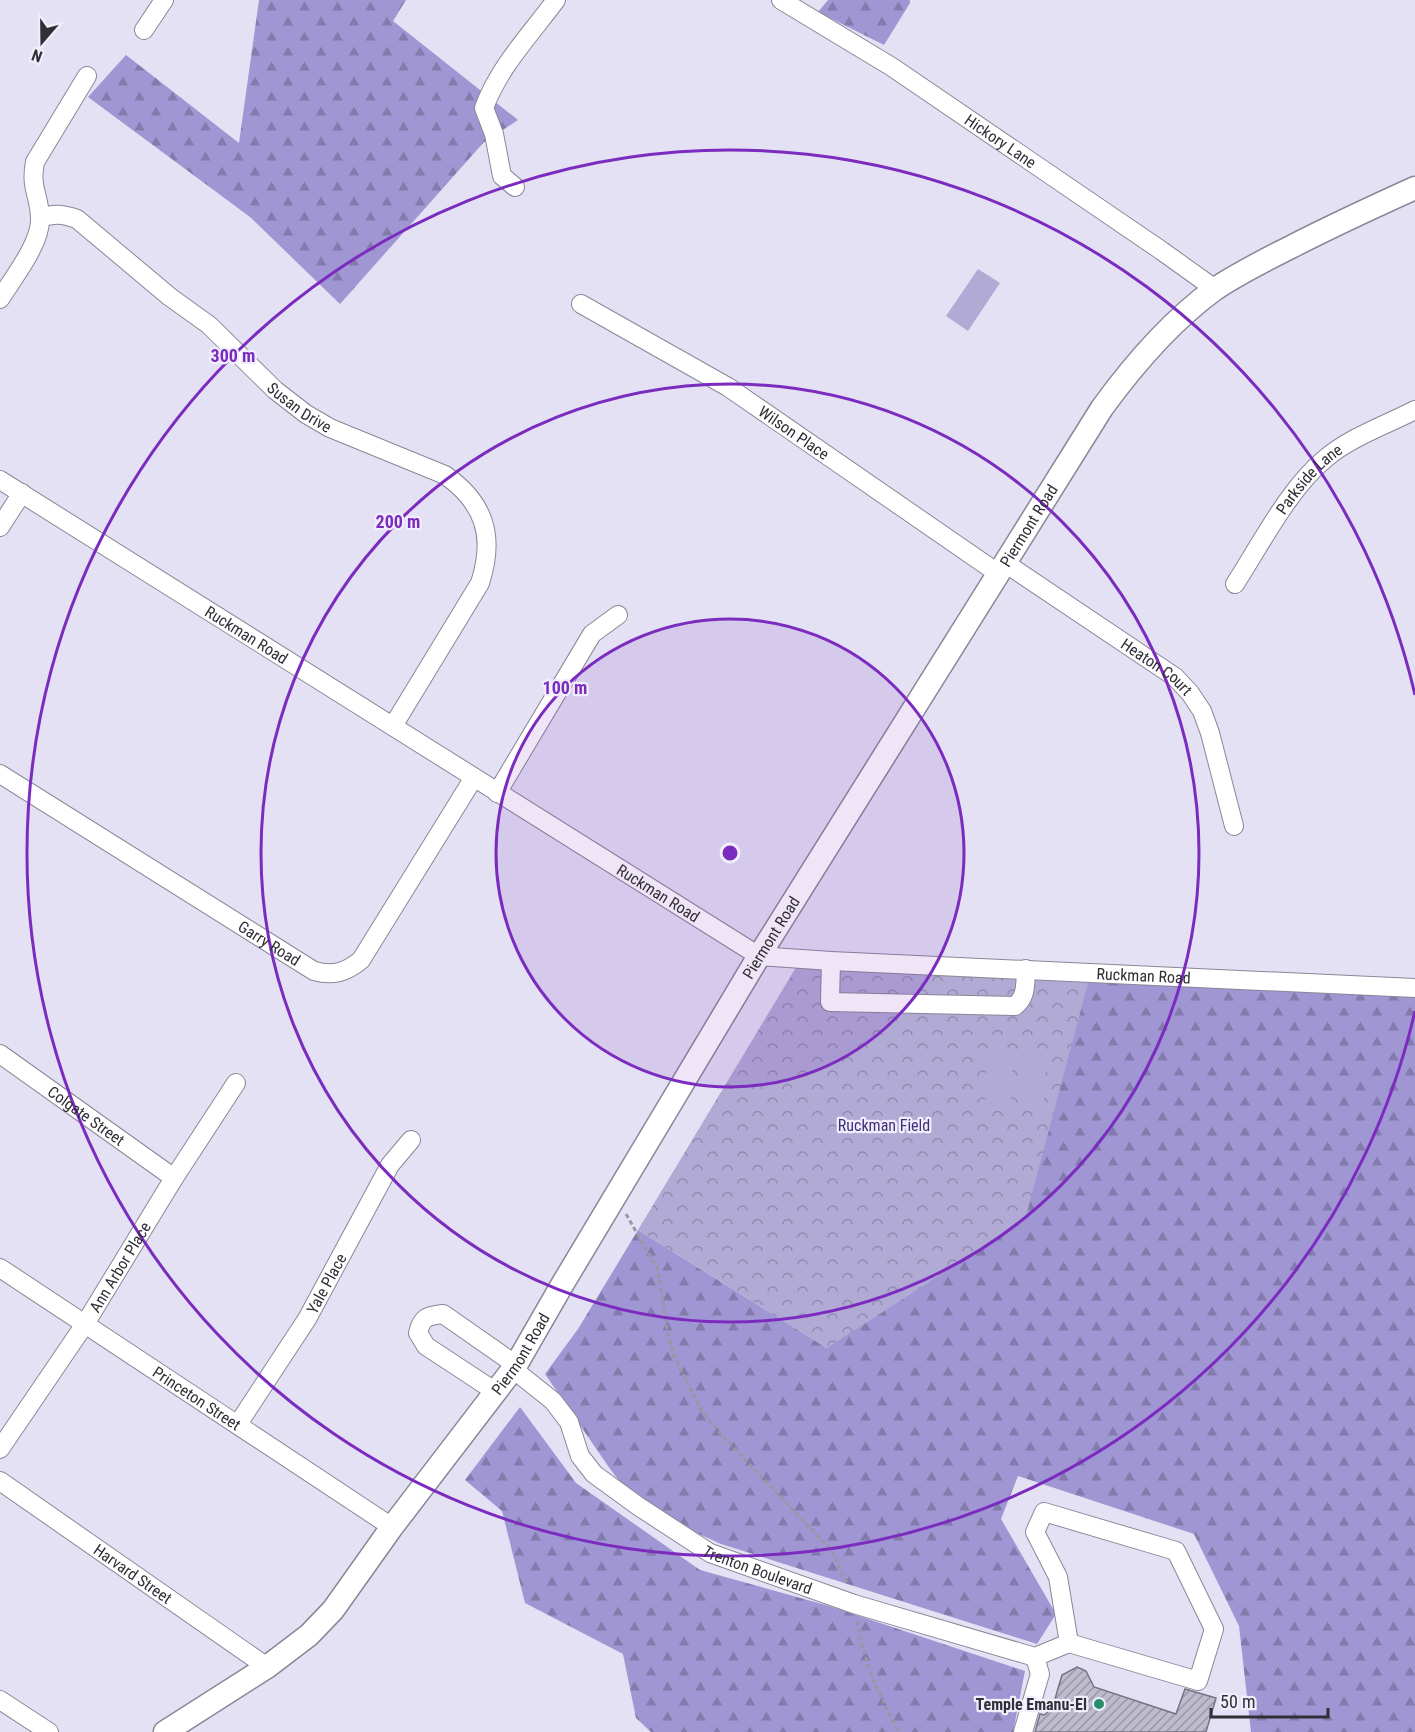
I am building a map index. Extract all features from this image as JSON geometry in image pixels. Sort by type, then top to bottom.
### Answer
[{"type":"main road","name":"Piermont Road","points":[[165,1732],[267,1667],[309,1635],[333,1610],[392,1527],[515,1367],[759,956],[1120,384],[1178,320],[1215,289],[1266,259],[1415,188]]},
{"type":"street","points":[[144,30],[164,0]]},
{"type":"street","points":[[515,188],[502,176],[494,134],[484,108],[491,89],[503,69],[556,0]]},
{"type":"street","name":"Hickory Lane","points":[[780,0],[892,67],[1215,289]]},
{"type":"street","points":[[0,299],[36,239],[40,218],[33,189],[35,162],[87,76]]},
{"type":"street","name":"Susan Drive","points":[[40,218],[53,214],[64,214],[76,219],[170,297],[209,325],[275,390],[306,414],[330,428],[445,475],[459,485],[472,499],[481,515],[488,550],[480,583],[393,726]]},
{"type":"street","name":"Wilson Place","points":[[581,304],[728,387],[1002,569]]},
{"type":"street","name":"Parkside Lane","points":[[1235,584],[1307,475],[1345,445],[1415,410]]},
{"type":"street","name":"Ruckman Road","points":[[0,480],[393,726],[473,779],[759,956],[1415,988]]},
{"type":"street","points":[[0,527],[22,493]]},
{"type":"street","name":"Heaton Court","points":[[1002,569],[1175,677],[1190,693],[1202,711],[1210,733],[1234,826]]},
{"type":"street","points":[[497,793],[592,634],[618,615]]},
{"type":"street","name":"Garry Road","points":[[0,774],[314,972],[326,974],[339,973],[351,968],[361,960],[473,779]]},
{"type":"street","points":[[831,961],[830,1002],[1015,1006],[1025,994],[1026,969]]},
{"type":"street","name":"Colgate Street","points":[[0,1054],[174,1178]]},
{"type":"street","name":"Ann Arbor Place","points":[[0,1449],[85,1324],[174,1178],[236,1083]]},
{"type":"street","name":"Yale Place","points":[[238,1424],[307,1319],[390,1165],[411,1140]]},
{"type":"street","name":"Princeton Street","points":[[0,1268],[392,1527]]},
{"type":"street","name":"Trenton Boulevard","points":[[496,1392],[426,1346],[418,1333],[421,1323],[428,1316],[443,1314],[515,1367],[553,1401],[569,1422],[580,1456],[594,1474],[710,1553],[854,1604],[1035,1657]]},
{"type":"street","name":"Harvard Street","points":[[0,1481],[267,1667]]},
{"type":"street","points":[[1023,1732],[1040,1674],[1035,1657],[1069,1643],[1198,1681],[1214,1629],[1176,1551],[1044,1512],[1035,1532],[1058,1577],[1069,1643]]},
{"type":"street","points":[[0,1700],[49,1732]]},
{"type":"path","points":[[616,1197],[658,1270],[668,1334],[674,1356],[703,1413],[831,1550],[842,1569],[854,1604],[871,1675],[898,1732]]},
{"type":"green space","points":[[259,0],[406,0],[393,21],[518,120],[484,142],[340,304],[250,217],[88,97],[126,55],[239,143]]},
{"type":"green space","points":[[828,0],[910,0],[910,3],[884,45],[818,12]]},
{"type":"green space","points":[[978,269],[1000,283],[968,331],[946,316]]},
{"type":"green space","name":"Ruckman Field","points":[[798,964],[1090,976],[1025,1220],[827,1348],[638,1230]]},
{"type":"green space","points":[[1090,976],[1415,988],[1415,1732],[1251,1732],[1239,1626],[1194,1534],[1018,1476],[1001,1519],[1056,1614],[1037,1644],[721,1544],[638,1506],[545,1374],[578,1329],[638,1230],[827,1348]]},
{"type":"green space","points":[[987,1049],[1013,1050],[1011,1106],[985,1105]]},
{"type":"green space","points":[[1020,1050],[1046,1050],[1044,1107],[1019,1106]]},
{"type":"green space","points":[[520,1407],[576,1483],[700,1570],[829,1606],[1025,1671],[1013,1732],[651,1732],[636,1718],[623,1654],[525,1603],[502,1511],[465,1480]]},
{"type":"building","name":"Temple Emanu-El","points":[[1077,1667],[1086,1671],[1094,1687],[1176,1714],[1185,1689],[1216,1698],[1206,1732],[1035,1732],[1040,1714],[1044,1715],[1052,1709],[1062,1675]]},
{"type":"place","name":"Temple Emanu-El","points":[[1099,1704]]}]
